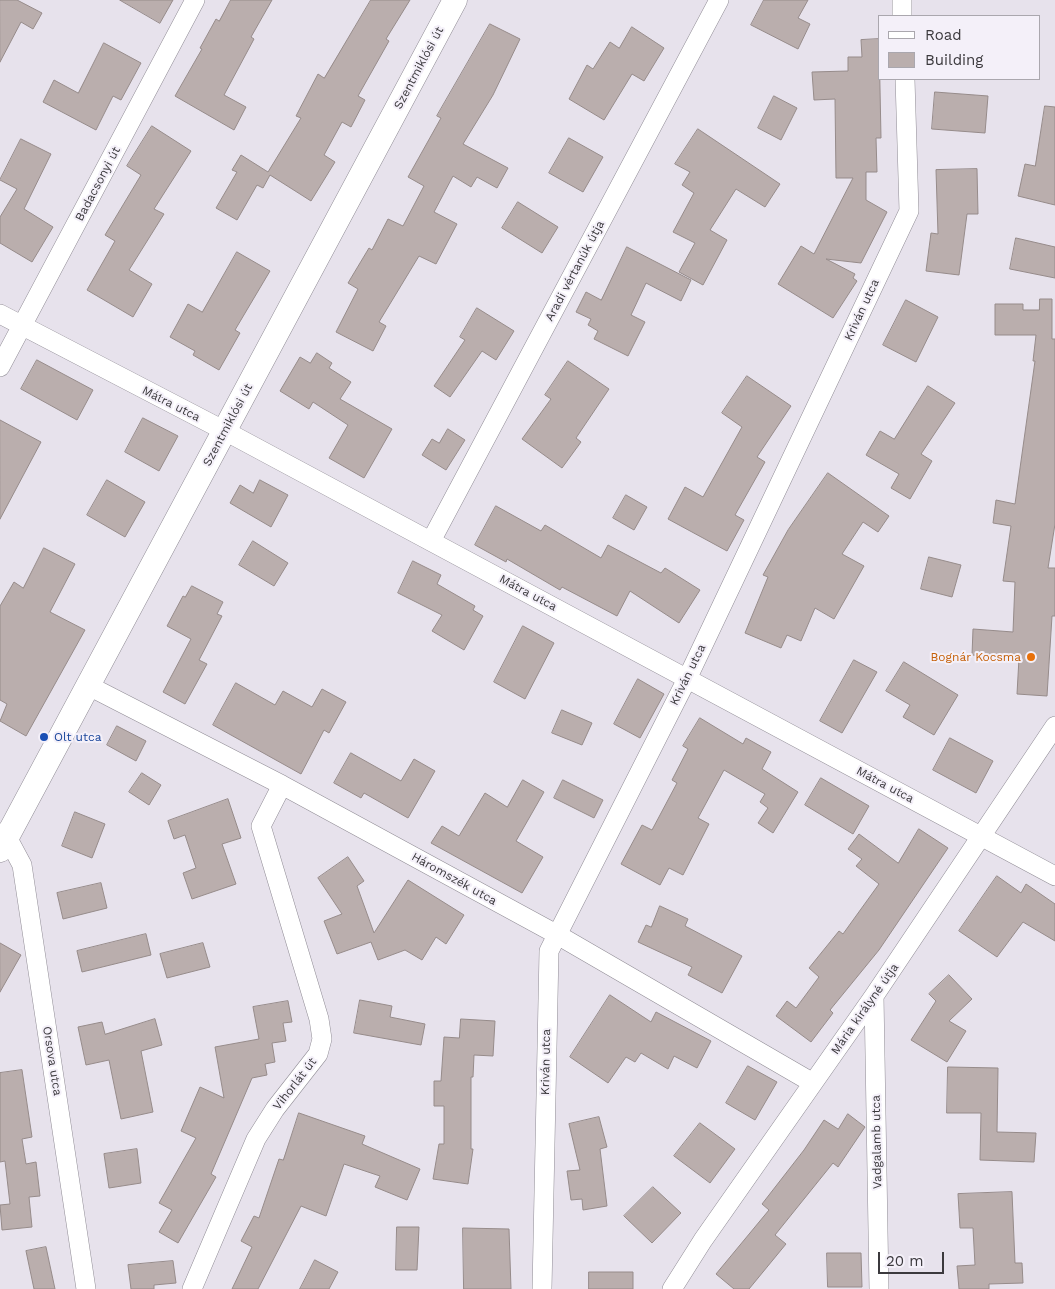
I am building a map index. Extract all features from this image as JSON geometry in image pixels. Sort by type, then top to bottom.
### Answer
[{"type":"street","name":"Badacsonyi út","points":[[0,367],[195,0]]},
{"type":"street","name":"Szentmiklósi út","points":[[2,840],[89,686],[455,0]]},
{"type":"street","name":"Aradi vértanúk útja","points":[[431,541],[719,0]]},
{"type":"street","points":[[902,0],[902,15]]},
{"type":"street","name":"Kriván utca","points":[[542,1289],[548,952],[687,679],[909,211],[905,80]]},
{"type":"street","name":"Mátra utca","points":[[0,314],[225,430],[1055,876]]},
{"type":"street","name":"Háromszék utca","points":[[89,686],[282,785],[556,934],[814,1083]]},
{"type":"street","name":"Mária királyné útja","points":[[672,1289],[703,1240],[874,996],[1055,726]]},
{"type":"street","name":"Vihorlát út","points":[[192,1289],[256,1139],[275,1109],[318,1054],[322,1039],[319,1019],[261,826],[282,785]]},
{"type":"street","name":"Orsova utca","points":[[2,840],[22,865],[86,1289]]},
{"type":"street","name":"Vadgalamb utca","points":[[874,996],[879,1289]]},
{"type":"building","points":[[0,0],[17,0],[42,13],[33,29],[21,22],[0,62]]},
{"type":"building","points":[[120,0],[173,0],[160,23]]},
{"type":"building","points":[[231,0],[272,0],[251,37],[254,39],[224,95],[246,107],[234,130],[175,96],[202,49],[200,48],[216,19],[219,21]]},
{"type":"building","points":[[371,0],[410,0],[386,39],[389,41],[358,96],[365,100],[351,127],[342,122],[324,155],[335,162],[311,201],[270,175],[263,188],[257,185],[237,220],[216,208],[237,172],[232,170],[241,155],[268,172],[301,118],[296,116],[318,74],[324,78]]},
{"type":"building","points":[[764,0],[808,0],[798,18],[810,24],[798,49],[751,25]]},
{"type":"building","points":[[490,24],[520,39],[493,95],[463,144],[508,168],[497,188],[477,177],[471,187],[453,176],[434,212],[457,224],[436,264],[419,256],[379,322],[386,326],[373,351],[336,332],[358,289],[348,283],[369,248],[372,250],[388,219],[403,226],[424,186],[408,177],[441,118],[437,116]]},
{"type":"building","points":[[632,27],[664,48],[644,81],[632,74],[604,120],[569,99],[587,65],[593,69],[610,42],[619,48]]},
{"type":"building","points":[[878,39],[878,80],[880,80],[881,138],[876,138],[877,172],[866,172],[866,200],[887,212],[861,263],[826,259],[855,274],[853,278],[857,281],[833,318],[778,284],[801,246],[814,254],[853,178],[836,178],[835,99],[814,100],[812,72],[848,71],[848,57],[862,57],[861,40]]},
{"type":"building","points":[[104,43],[141,63],[121,100],[113,96],[96,130],[43,102],[54,80],[78,93]]},
{"type":"building","points":[[935,92],[988,96],[985,133],[932,129]]},
{"type":"building","points":[[774,96],[797,108],[781,140],[758,128]]},
{"type":"building","points":[[1045,106],[1055,107],[1055,205],[1018,196],[1025,164],[1035,166]]},
{"type":"building","points":[[152,126],[191,151],[154,209],[164,214],[129,270],[152,284],[133,317],[87,290],[115,241],[105,235],[141,175],[127,166]]},
{"type":"building","points":[[698,129],[780,184],[765,207],[736,189],[710,230],[727,240],[703,285],[679,272],[695,243],[673,232],[694,193],[682,185],[690,172],[675,164]]},
{"type":"building","points":[[569,138],[603,157],[583,192],[549,173]]},
{"type":"building","points":[[21,139],[51,154],[24,209],[53,227],[32,262],[0,243],[0,217],[17,189],[0,180]]},
{"type":"building","points":[[977,169],[978,214],[967,214],[959,275],[926,271],[931,233],[938,234],[936,170]]},
{"type":"building","points":[[518,202],[558,227],[542,253],[502,228]]},
{"type":"building","points":[[1016,238],[1055,247],[1055,278],[1010,269]]},
{"type":"building","points":[[627,247],[691,280],[681,301],[646,283],[631,315],[645,322],[628,356],[594,339],[598,331],[588,325],[591,319],[576,312],[586,292],[601,300]]},
{"type":"building","points":[[237,252],[270,271],[235,330],[240,333],[219,370],[193,355],[195,351],[170,337],[188,304],[202,312]]},
{"type":"building","points":[[1040,299],[1052,299],[1052,339],[1055,339],[1055,524],[1048,568],[1055,568],[1055,616],[1052,616],[1047,696],[1017,694],[1019,658],[972,655],[973,629],[1013,632],[1015,582],[1003,581],[1011,526],[993,523],[996,500],[1015,504],[1035,361],[1033,361],[1036,335],[995,335],[995,304],[1023,304],[1023,310],[1039,310]]},
{"type":"building","points":[[906,300],[938,317],[916,362],[883,345]]},
{"type":"building","points":[[477,308],[514,331],[496,360],[482,351],[450,397],[434,386],[465,340],[460,337]]},
{"type":"building","points":[[317,353],[332,363],[329,368],[351,382],[340,399],[392,429],[364,478],[329,458],[348,425],[313,402],[309,409],[280,391],[300,357],[310,363]]},
{"type":"building","points":[[37,360],[93,390],[77,420],[21,389]]},
{"type":"building","points":[[568,361],[609,389],[576,438],[581,442],[562,468],[522,439],[551,399],[545,395]]},
{"type":"building","points":[[747,376],[791,406],[757,457],[765,462],[735,515],[744,520],[727,551],[668,519],[685,487],[703,497],[742,427],[722,413]]},
{"type":"building","points":[[928,386],[955,403],[921,454],[932,461],[910,499],[891,488],[899,474],[866,455],[880,431],[894,439]]},
{"type":"building","points":[[143,418],[178,436],[159,471],[125,452]]},
{"type":"building","points":[[0,420],[41,442],[0,519]]},
{"type":"building","points":[[448,429],[465,440],[446,470],[422,455],[432,439],[439,443]]},
{"type":"building","points":[[828,473],[889,516],[878,532],[863,522],[842,554],[864,566],[834,619],[815,608],[801,641],[787,635],[781,648],[745,633],[768,577],[763,575],[788,530]]},
{"type":"building","points":[[107,480],[145,502],[125,537],[87,515]]},
{"type":"building","points":[[260,480],[288,495],[271,527],[230,503],[240,485],[253,493]]},
{"type":"building","points":[[626,495],[647,507],[634,530],[613,518]]},
{"type":"building","points":[[496,506],[541,531],[545,525],[601,558],[608,545],[661,573],[665,568],[700,590],[679,623],[630,591],[617,616],[562,587],[560,590],[507,559],[506,562],[475,545]]},
{"type":"building","points":[[253,541],[288,563],[274,586],[239,565]]},
{"type":"building","points":[[44,548],[75,564],[50,612],[85,630],[26,736],[0,721],[7,704],[0,700],[0,606],[14,582],[23,588]]},
{"type":"building","points":[[929,557],[961,565],[952,597],[921,589]]},
{"type":"building","points":[[413,561],[441,575],[437,584],[475,606],[473,610],[483,616],[464,650],[432,631],[442,615],[398,593]]},
{"type":"building","points":[[192,586],[223,602],[217,614],[222,616],[199,660],[207,664],[185,704],[163,692],[191,639],[167,626],[183,596],[185,597]]},
{"type":"building","points":[[523,626],[554,643],[525,699],[494,682]]},
{"type":"building","points":[[854,660],[877,672],[842,733],[820,721]]},
{"type":"building","points":[[904,662],[958,695],[934,735],[903,717],[910,705],[886,691]]},
{"type":"building","points":[[638,679],[664,694],[640,738],[614,724]]},
{"type":"building","points":[[236,683],[275,705],[283,691],[312,707],[322,689],[346,702],[329,733],[324,730],[301,774],[213,725]]},
{"type":"building","points":[[562,710],[592,723],[582,745],[552,733]]},
{"type":"building","points":[[700,718],[743,744],[746,738],[771,752],[762,769],[798,792],[773,833],[758,823],[768,808],[760,802],[765,794],[724,770],[698,818],[709,824],[683,875],[669,868],[660,885],[621,864],[642,825],[652,830],[677,783],[672,780],[688,749],[683,746]]},
{"type":"building","points":[[117,726],[146,741],[136,761],[107,745]]},
{"type":"building","points":[[950,738],[993,761],[976,793],[933,770]]},
{"type":"building","points":[[351,753],[401,781],[414,759],[435,771],[408,818],[364,793],[361,798],[334,783]]},
{"type":"building","points":[[142,773],[161,785],[149,805],[129,792]]},
{"type":"building","points":[[821,778],[869,806],[853,834],[805,805]]},
{"type":"building","points":[[523,780],[544,792],[516,841],[543,857],[522,893],[431,843],[442,826],[459,836],[485,793],[507,807]]},
{"type":"building","points":[[563,780],[603,800],[594,818],[554,798]]},
{"type":"building","points":[[228,799],[241,838],[222,844],[236,884],[192,899],[183,873],[196,868],[185,835],[174,839],[168,821]]},
{"type":"building","points":[[75,812],[105,824],[92,858],[62,846]]},
{"type":"building","points":[[919,829],[948,848],[879,950],[830,1010],[833,1013],[811,1042],[776,1016],[787,1001],[796,1008],[819,977],[809,968],[839,931],[843,934],[879,884],[856,866],[862,859],[848,849],[859,834],[898,863]]},
{"type":"building","points":[[348,857],[364,881],[357,886],[374,933],[408,880],[464,915],[446,944],[436,937],[422,960],[405,950],[378,960],[371,942],[337,954],[324,921],[342,914],[318,878]]},
{"type":"building","points":[[997,876],[1021,893],[1026,884],[1055,904],[1055,941],[1023,922],[997,957],[959,931]]},
{"type":"building","points":[[101,883],[107,908],[63,919],[57,893]]},
{"type":"building","points":[[660,906],[688,919],[685,926],[742,956],[722,993],[688,975],[692,967],[638,942],[646,925],[651,927]]},
{"type":"building","points":[[146,934],[151,955],[82,972],[77,951]]},
{"type":"building","points":[[0,943],[21,955],[0,992]]},
{"type":"building","points":[[203,943],[210,967],[167,978],[160,954]]},
{"type":"building","points":[[949,975],[972,999],[949,1021],[966,1031],[947,1062],[911,1040],[936,1001],[929,994]]},
{"type":"building","points":[[610,995],[651,1022],[656,1012],[711,1041],[697,1068],[674,1056],[668,1069],[641,1053],[635,1062],[626,1057],[608,1083],[570,1057]]},
{"type":"building","points":[[360,1000],[392,1006],[390,1017],[425,1024],[421,1045],[354,1033]]},
{"type":"building","points":[[288,1001],[292,1022],[283,1023],[286,1041],[272,1043],[275,1062],[265,1064],[267,1075],[252,1078],[211,1174],[216,1177],[178,1243],[159,1232],[172,1210],[159,1203],[196,1138],[181,1131],[200,1087],[224,1098],[215,1047],[259,1039],[253,1007]]},
{"type":"building","points":[[155,1019],[162,1045],[141,1051],[153,1112],[121,1119],[109,1060],[86,1065],[78,1027],[102,1022],[105,1034]]},
{"type":"building","points":[[461,1019],[495,1021],[493,1056],[474,1055],[473,1077],[471,1077],[471,1149],[473,1149],[468,1184],[433,1179],[439,1144],[444,1144],[444,1106],[434,1106],[434,1081],[441,1081],[444,1037],[459,1038]]},
{"type":"building","points":[[748,1066],[777,1082],[755,1120],[726,1103]]},
{"type":"building","points":[[948,1067],[998,1068],[997,1132],[1036,1133],[1034,1162],[980,1160],[981,1113],[947,1113]]},
{"type":"building","points":[[22,1070],[32,1137],[22,1139],[26,1164],[36,1162],[40,1196],[29,1197],[32,1227],[2,1230],[0,1205],[10,1204],[5,1161],[0,1162],[0,1073]]},
{"type":"building","points":[[299,1113],[365,1136],[362,1144],[420,1169],[407,1200],[375,1187],[380,1176],[344,1164],[326,1216],[301,1206],[258,1289],[232,1289],[252,1247],[241,1241],[254,1216],[259,1218],[279,1159],[283,1160]]},
{"type":"building","points":[[848,1114],[865,1127],[838,1167],[833,1163],[775,1235],[786,1244],[749,1289],[734,1289],[716,1274],[769,1210],[762,1204],[804,1150],[824,1120],[838,1129]]},
{"type":"building","points":[[599,1117],[607,1147],[600,1149],[607,1206],[583,1210],[582,1199],[571,1200],[567,1171],[580,1170],[569,1124]]},
{"type":"building","points":[[700,1123],[735,1149],[710,1183],[674,1156]]},
{"type":"building","points":[[137,1149],[141,1183],[109,1188],[104,1154]]},
{"type":"building","points":[[653,1187],[681,1213],[652,1243],[624,1216]]},
{"type":"building","points":[[1012,1192],[1015,1263],[1022,1263],[1023,1283],[989,1284],[989,1289],[959,1289],[957,1266],[975,1265],[973,1228],[960,1228],[958,1194]]},
{"type":"building","points":[[397,1227],[419,1227],[417,1270],[396,1270]]},
{"type":"building","points":[[463,1228],[509,1229],[511,1289],[464,1289]]},
{"type":"building","points":[[46,1247],[55,1289],[34,1289],[26,1251]]},
{"type":"building","points":[[827,1253],[861,1253],[862,1287],[828,1287]]},
{"type":"building","points":[[315,1260],[338,1272],[329,1289],[300,1289]]},
{"type":"building","points":[[173,1261],[176,1283],[154,1285],[154,1289],[131,1289],[128,1265]]},
{"type":"building","points":[[589,1272],[633,1272],[633,1289],[589,1289]]},
{"type":"place","name":"Bognár Kocsma","points":[[1031,657]]},
{"type":"place","name":"Olt utca","points":[[44,737]]}]
